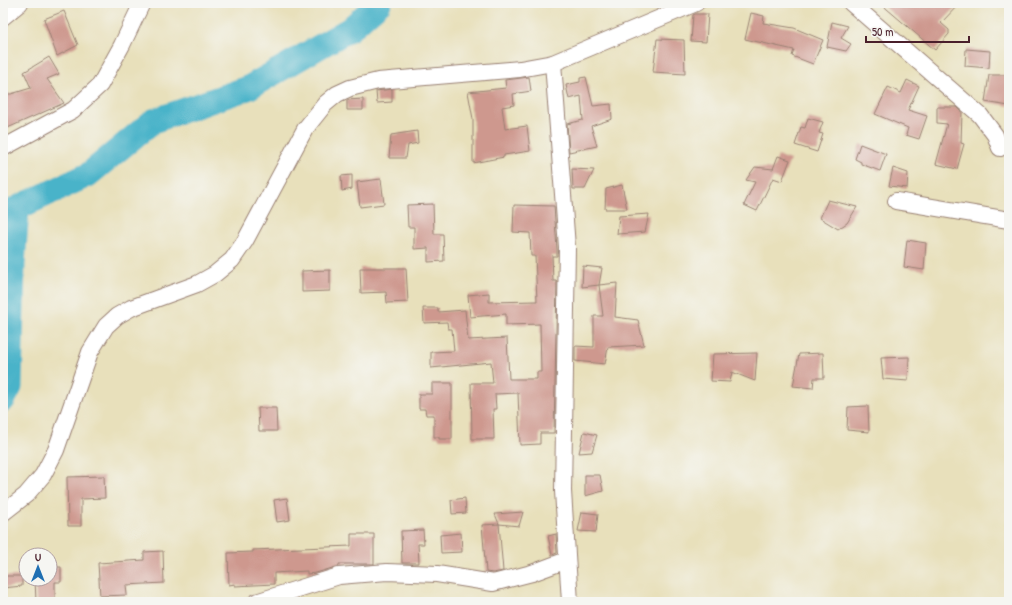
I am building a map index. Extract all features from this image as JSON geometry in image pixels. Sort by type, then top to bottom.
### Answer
[{"type":"street","points":[[3,17],[20,3]]},
{"type":"street","points":[[3,148],[73,110],[100,85],[122,45],[142,3]]},
{"type":"street","points":[[3,513],[26,495],[43,475],[56,450],[90,352],[106,326],[117,316],[131,308],[196,284],[215,274],[232,260],[245,241],[305,129],[325,104],[350,88],[378,81],[520,69],[552,63],[696,3]]},
{"type":"street","points":[[851,3],[980,116],[995,135],[1000,148]]},
{"type":"street","points":[[552,63],[567,247],[563,478],[570,602]]},
{"type":"street","points":[[896,201],[1009,220]]},
{"type":"street","points":[[256,602],[339,576],[377,572],[437,574],[493,583],[567,560]]},
{"type":"building","points":[[880,3],[960,3],[941,23],[949,30],[949,34],[935,50]]},
{"type":"building","points":[[64,11],[78,45],[57,56],[44,19]]},
{"type":"building","points":[[751,13],[764,16],[763,23],[794,28],[823,40],[813,64],[792,56],[794,50],[745,39]]},
{"type":"building","points":[[708,14],[706,42],[691,41],[693,15]]},
{"type":"building","points":[[832,22],[848,26],[841,38],[851,44],[846,51],[827,47]]},
{"type":"building","points":[[657,39],[684,40],[685,74],[653,72]]},
{"type":"building","points":[[966,49],[990,51],[989,68],[965,66]]},
{"type":"building","points":[[49,57],[59,74],[47,79],[64,103],[3,130],[3,94],[11,94],[31,88],[24,72]]},
{"type":"building","points":[[989,75],[1009,75],[1009,106],[985,102]]},
{"type":"building","points":[[529,77],[531,91],[513,94],[514,105],[502,107],[505,129],[527,126],[530,151],[504,155],[504,157],[473,163],[473,119],[468,92],[506,88],[505,80]]},
{"type":"building","points":[[586,77],[593,106],[611,104],[612,119],[591,126],[597,146],[569,152],[567,124],[583,120],[581,96],[569,99],[566,85],[580,82],[580,78]]},
{"type":"building","points":[[907,80],[919,86],[908,110],[927,116],[919,139],[906,135],[908,128],[875,114],[888,87],[901,93]]},
{"type":"building","points":[[392,89],[392,102],[377,103],[376,91]]},
{"type":"building","points":[[363,99],[363,110],[347,110],[347,100]]},
{"type":"building","points":[[937,107],[957,107],[962,112],[961,143],[964,144],[957,169],[936,164],[947,124],[937,123]]},
{"type":"building","points":[[808,118],[823,122],[819,133],[823,134],[817,152],[795,145],[801,127],[805,128]]},
{"type":"building","points":[[417,131],[418,143],[408,145],[406,158],[389,158],[391,135]]},
{"type":"building","points":[[860,144],[886,154],[880,171],[861,164],[861,162],[855,159]]},
{"type":"building","points":[[778,156],[790,160],[782,181],[773,178],[757,211],[744,205],[755,182],[746,180],[755,167],[773,169]]},
{"type":"building","points":[[893,168],[908,173],[907,188],[889,186]]},
{"type":"building","points":[[572,169],[594,170],[585,189],[573,189]]},
{"type":"building","points":[[352,175],[352,189],[342,191],[341,176]]},
{"type":"building","points":[[381,179],[384,204],[360,207],[357,182]]},
{"type":"building","points":[[622,185],[627,209],[605,209],[606,189]]},
{"type":"building","points":[[828,200],[857,207],[847,223],[838,229],[820,218]]},
{"type":"building","points":[[433,204],[434,234],[443,234],[444,261],[428,262],[428,248],[414,249],[414,227],[408,227],[407,205]]},
{"type":"building","points":[[514,205],[554,206],[557,256],[552,256],[553,281],[557,281],[554,433],[540,433],[540,444],[520,445],[518,393],[495,394],[496,409],[493,409],[494,439],[472,439],[471,383],[493,383],[491,362],[431,368],[431,352],[454,351],[452,329],[448,329],[447,322],[424,323],[423,308],[438,308],[438,312],[465,310],[468,340],[507,338],[509,379],[537,379],[537,372],[541,372],[540,324],[506,325],[506,314],[470,317],[468,295],[489,293],[489,302],[537,301],[535,256],[531,256],[530,233],[513,232]]},
{"type":"building","points":[[649,214],[645,232],[617,234],[619,216]]},
{"type":"building","points":[[907,240],[926,243],[924,270],[904,267]]},
{"type":"building","points":[[583,266],[602,268],[599,285],[582,287]]},
{"type":"building","points":[[360,268],[406,268],[408,302],[387,303],[386,292],[361,293]]},
{"type":"building","points":[[330,270],[330,291],[302,292],[302,271]]},
{"type":"building","points":[[617,283],[615,317],[638,320],[644,345],[608,347],[605,364],[575,361],[575,346],[594,347],[594,316],[603,316],[599,285]]},
{"type":"building","points":[[757,353],[755,381],[732,372],[730,382],[711,381],[713,354]]},
{"type":"building","points":[[823,353],[824,378],[814,378],[813,388],[793,386],[799,354]]},
{"type":"building","points":[[909,357],[908,381],[883,379],[881,358]]},
{"type":"building","points":[[432,383],[452,383],[452,439],[439,439],[439,437],[434,437],[434,415],[426,415],[425,409],[419,409],[419,394],[432,394]]},
{"type":"building","points":[[868,406],[869,432],[847,430],[848,407]]},
{"type":"building","points":[[258,408],[276,408],[277,431],[259,431]]},
{"type":"building","points":[[584,432],[597,435],[592,452],[579,453]]},
{"type":"building","points":[[585,475],[600,475],[603,491],[585,496]]},
{"type":"building","points":[[104,476],[105,498],[81,499],[81,526],[68,526],[67,477]]},
{"type":"building","points":[[287,498],[290,520],[277,522],[274,500]]},
{"type":"building","points":[[465,498],[466,513],[452,514],[451,500]]},
{"type":"building","points":[[523,512],[519,526],[499,524],[495,514]]},
{"type":"building","points":[[582,512],[598,514],[596,532],[578,531]]},
{"type":"building","points":[[499,524],[503,571],[493,573],[486,572],[482,525]]},
{"type":"building","points":[[423,530],[424,544],[418,544],[419,563],[402,563],[401,531]]},
{"type":"building","points":[[461,533],[462,552],[441,553],[440,535]]},
{"type":"building","points":[[351,534],[374,534],[374,564],[339,564],[339,566],[316,573],[307,574],[307,571],[274,573],[274,584],[229,585],[228,553],[253,552],[253,550],[351,546]]},
{"type":"building","points":[[556,534],[557,553],[552,555],[548,536]]},
{"type":"building","points":[[163,551],[164,583],[126,585],[127,595],[100,596],[98,563],[144,560],[144,552]]},
{"type":"building","points":[[58,567],[61,567],[61,582],[58,582]]},
{"type":"building","points":[[3,576],[18,576],[18,586],[3,588]]},
{"type":"building","points":[[35,587],[55,587],[55,602],[36,602]]},
{"type":"waterway","points":[[3,400],[10,387],[13,264],[17,208],[88,175],[153,121],[248,88],[350,29],[379,3]]}]
